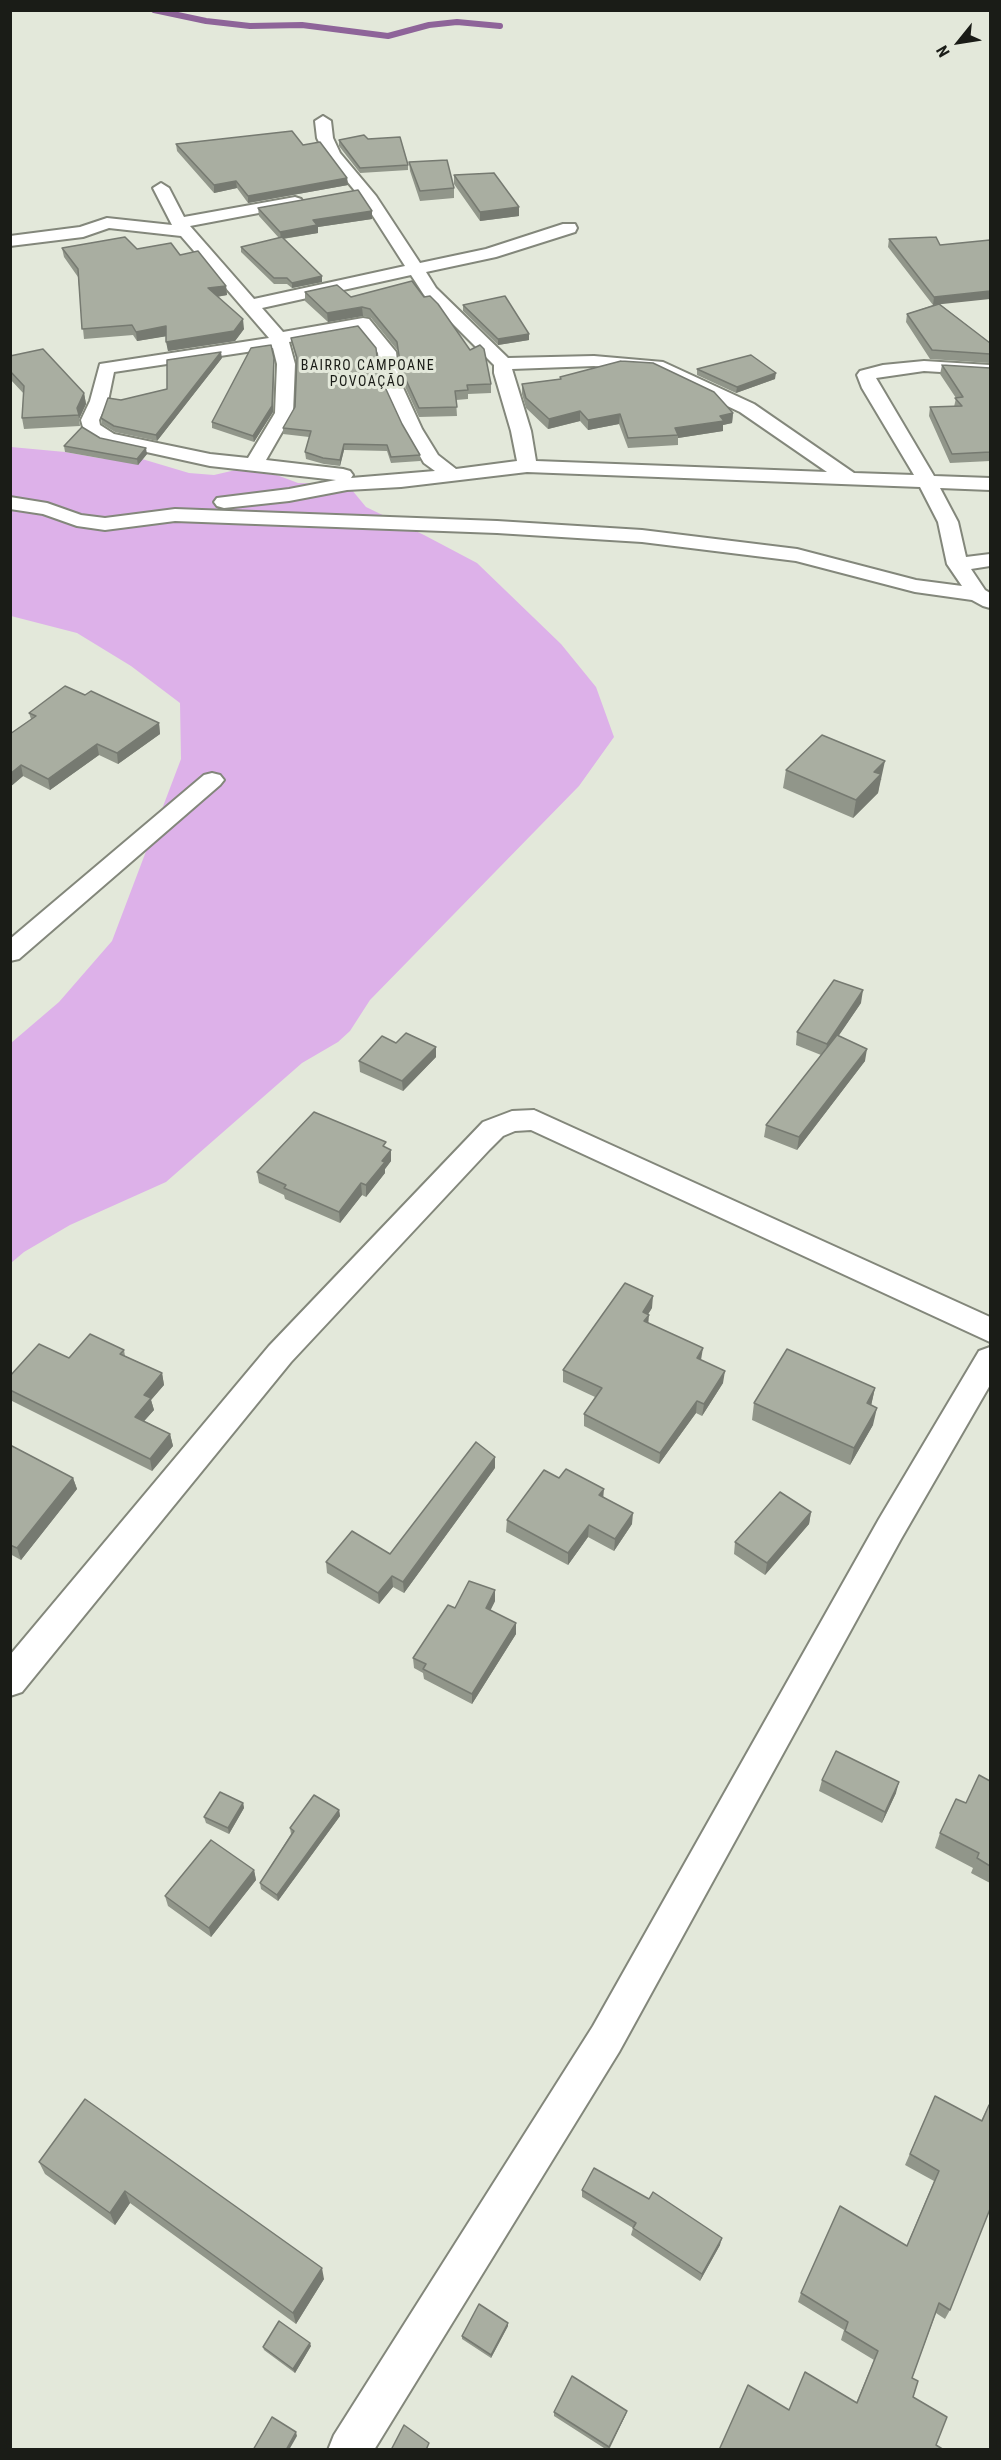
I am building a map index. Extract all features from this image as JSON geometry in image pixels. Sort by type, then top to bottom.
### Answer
[{"type":"street","points":[[323,120],[325,138],[333,154],[397,238],[430,291],[503,364],[503,373],[521,431],[527,466]]},
{"type":"street","points":[[161,188],[183,227],[252,304],[279,340],[286,364],[284,413],[253,466]]},
{"type":"street","points":[[339,194],[362,190]]},
{"type":"street","points":[[10,241],[83,232],[107,223],[183,227],[316,198]]},
{"type":"street","points":[[252,304],[490,253],[569,228]]},
{"type":"street","points":[[401,481],[210,460],[108,438],[91,427],[90,420],[99,401],[106,368],[279,340],[363,323],[387,352],[390,379],[413,429],[431,459],[452,475]]},
{"type":"street","points":[[503,364],[594,361],[657,366],[747,408],[849,478]]},
{"type":"street","points":[[984,598],[957,564],[948,522],[928,483],[871,388],[866,375],[883,370],[924,366],[990,370]]},
{"type":"street","points":[[10,503],[47,509],[77,520],[105,524],[175,515],[221,502],[289,495],[347,484],[401,481],[527,466],[990,484]]},
{"type":"street","points":[[175,515],[474,526],[642,536],[797,555],[915,586],[984,598]]},
{"type":"street","points":[[957,564],[990,560]]},
{"type":"street","points":[[10,953],[212,780]]},
{"type":"street","points":[[10,1681],[280,1354],[480,1142],[493,1129],[512,1121],[534,1120],[990,1330]]},
{"type":"street","points":[[349,2450],[606,2039],[891,1529],[990,1359]]},
{"type":"shaded area","points":[[11,447],[65,452],[104,459],[132,456],[189,473],[214,475],[253,466],[298,483],[347,484],[366,507],[477,563],[561,644],[596,687],[614,737],[579,786],[370,1000],[350,1031],[338,1042],[302,1063],[166,1182],[70,1225],[24,1252],[11,1263],[11,1043],[59,1002],[112,941],[181,759],[180,703],[131,666],[77,633],[11,616]]},
{"type":"building","points":[[292,131],[303,145],[320,142],[347,178],[248,196],[236,181],[214,185],[176,144]]},
{"type":"building","points":[[364,135],[368,139],[400,137],[408,165],[360,168],[339,140]]},
{"type":"building","points":[[447,160],[454,188],[420,191],[409,162]]},
{"type":"building","points":[[494,173],[519,207],[480,212],[454,175]]},
{"type":"building","points":[[358,190],[372,211],[313,220],[317,225],[280,232],[258,208]]},
{"type":"building","points":[[125,237],[137,249],[171,243],[180,255],[198,251],[226,286],[208,288],[243,319],[234,331],[166,342],[166,326],[136,332],[132,325],[82,329],[78,269],[62,248]]},
{"type":"building","points":[[282,237],[322,276],[292,283],[287,278],[274,278],[241,247]]},
{"type":"building","points":[[936,237],[940,245],[990,240],[990,291],[934,297],[889,239]]},
{"type":"building","points":[[412,281],[424,297],[430,296],[438,304],[470,350],[480,345],[484,349],[491,384],[467,385],[468,390],[455,391],[457,407],[419,408],[401,369],[397,342],[370,309],[362,307],[327,313],[305,292],[337,285],[351,297]]},
{"type":"building","points":[[505,296],[529,334],[498,339],[463,305]]},
{"type":"building","points":[[939,304],[990,343],[990,354],[932,350],[907,314]]},
{"type":"building","points":[[358,326],[376,348],[379,374],[402,424],[420,455],[391,457],[387,445],[344,444],[340,460],[323,458],[305,452],[311,431],[283,428],[295,407],[297,358],[291,338]]},
{"type":"building","points":[[271,345],[274,358],[272,406],[253,436],[212,422],[251,348]]},
{"type":"building","points":[[43,349],[84,393],[77,408],[79,415],[22,418],[24,386],[10,371],[10,356]]},
{"type":"building","points":[[221,352],[156,435],[114,426],[101,418],[108,398],[121,400],[167,389],[167,360]]},
{"type":"building","points":[[751,355],[776,373],[737,387],[697,369]]},
{"type":"building","points":[[621,361],[653,363],[714,392],[733,413],[720,416],[724,421],[675,428],[678,435],[628,438],[620,414],[588,420],[580,411],[549,419],[526,398],[522,384],[561,379],[560,377]]},
{"type":"building","points":[[942,365],[990,368],[990,452],[952,454],[930,407],[962,406],[955,398],[963,397]]},
{"type":"building","points":[[82,427],[100,438],[146,448],[137,459],[64,446]]},
{"type":"building","points":[[65,686],[85,695],[91,691],[159,723],[117,753],[97,744],[48,779],[21,765],[10,774],[10,734],[36,716],[29,713]]},
{"type":"building","points":[[822,735],[885,761],[874,772],[881,774],[856,800],[786,770]]},
{"type":"building","points":[[834,980],[863,990],[827,1044],[797,1032]]},
{"type":"building","points":[[406,1033],[436,1047],[402,1081],[359,1061],[382,1036],[396,1043]]},
{"type":"building","points":[[837,1035],[867,1049],[799,1137],[766,1125]]},
{"type":"building","points":[[314,1112],[386,1142],[383,1146],[391,1150],[382,1161],[385,1162],[366,1185],[361,1183],[339,1212],[284,1188],[286,1185],[257,1172]]},
{"type":"building","points":[[625,1283],[653,1296],[643,1312],[649,1315],[644,1321],[703,1348],[697,1358],[725,1371],[704,1404],[697,1401],[660,1453],[584,1414],[602,1388],[563,1370]]},
{"type":"building","points":[[90,1334],[124,1350],[120,1354],[162,1373],[144,1395],[151,1398],[135,1417],[170,1434],[150,1459],[10,1390],[10,1376],[39,1344],[69,1358]]},
{"type":"building","points":[[787,1349],[875,1388],[867,1403],[877,1408],[854,1448],[754,1403]]},
{"type":"building","points":[[476,1442],[495,1457],[403,1582],[392,1576],[378,1593],[326,1562],[352,1531],[390,1554]]},
{"type":"building","points":[[12,1446],[73,1478],[17,1548],[10,1545],[10,1448]]},
{"type":"building","points":[[566,1469],[604,1489],[599,1495],[633,1513],[615,1539],[589,1525],[568,1553],[507,1520],[544,1470],[559,1478]]},
{"type":"building","points":[[780,1492],[811,1512],[767,1563],[735,1542]]},
{"type":"building","points":[[469,1581],[495,1590],[486,1608],[516,1623],[472,1694],[423,1669],[426,1664],[413,1658],[448,1605],[455,1608]]},
{"type":"building","points":[[836,1751],[899,1782],[885,1812],[822,1780]]},
{"type":"building","points":[[979,1775],[990,1781],[990,1866],[977,1858],[979,1853],[940,1833],[956,1799],[966,1803]]},
{"type":"building","points":[[220,1792],[243,1803],[228,1828],[204,1817]]},
{"type":"building","points":[[314,1795],[339,1810],[277,1895],[260,1883],[294,1831],[290,1828]]},
{"type":"building","points":[[211,1840],[254,1870],[209,1928],[165,1896]]},
{"type":"building","points":[[935,2096],[982,2121],[990,2106],[990,2209],[950,2310],[939,2303],[912,2378],[918,2381],[913,2397],[947,2417],[936,2445],[944,2450],[719,2450],[748,2385],[789,2410],[805,2372],[857,2403],[878,2351],[845,2331],[848,2322],[801,2293],[840,2206],[907,2246],[939,2171],[910,2154]]},
{"type":"building","points":[[85,2099],[322,2268],[293,2313],[125,2191],[110,2213],[39,2162]]},
{"type":"building","points":[[594,2168],[649,2199],[653,2192],[722,2238],[702,2274],[633,2228],[636,2223],[582,2190]]},
{"type":"building","points":[[479,2304],[508,2323],[491,2355],[462,2336]]},
{"type":"building","points":[[279,2321],[310,2343],[293,2369],[263,2347]]},
{"type":"building","points":[[572,2376],[627,2411],[609,2447],[554,2412]]},
{"type":"building","points":[[272,2417],[296,2432],[286,2450],[253,2450]]},
{"type":"building","points":[[404,2425],[429,2443],[426,2450],[391,2450]]},
{"type":"waterway","points":[[154,10],[206,21],[250,26],[302,25],[388,36],[429,25],[457,22],[500,26]]},
{"type":"district","name":"BAIRRO CAMPOANE POVOAÇÃO","points":[[368,374]]}]
